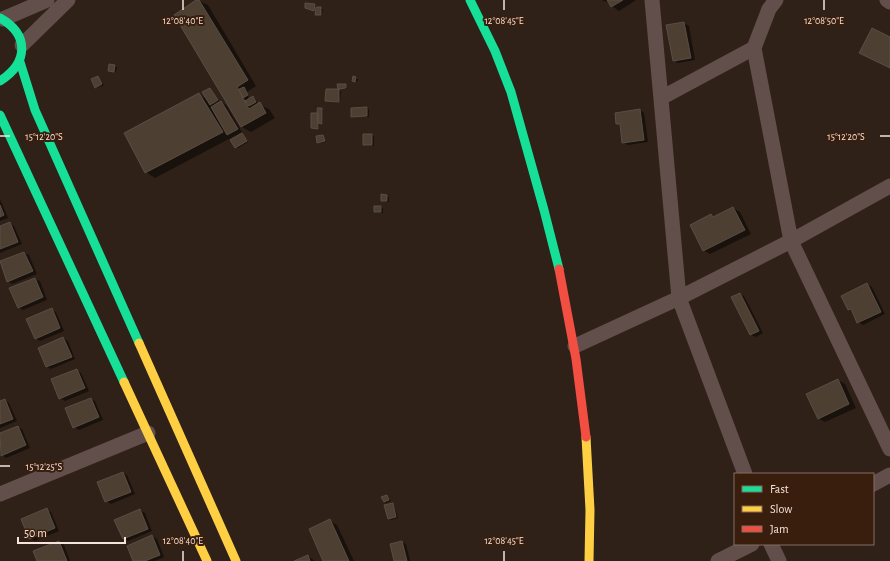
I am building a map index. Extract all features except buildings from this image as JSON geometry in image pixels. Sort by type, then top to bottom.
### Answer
[{"type":"main road","points":[[470,0],[508,82],[551,230],[575,346],[586,430],[591,520],[589,561]]},
{"type":"main road","points":[[2,18],[13,26],[19,35],[22,45],[20,62],[35,110],[236,561]]},
{"type":"main road","points":[[0,81],[8,77],[20,62]]},
{"type":"main road","points":[[0,115],[207,561]]},
{"type":"street","points":[[2,18],[47,0]]},
{"type":"street","points":[[22,45],[68,0]]},
{"type":"street","points":[[652,0],[679,298],[745,473]]},
{"type":"street","points":[[776,0],[769,9],[754,48],[791,241],[890,449]]},
{"type":"street","points":[[661,98],[754,48]]},
{"type":"street","points":[[575,346],[679,298],[791,241],[890,186]]},
{"type":"street","points":[[0,494],[148,433]]},
{"type":"street","points":[[874,483],[890,475]]},
{"type":"street","points":[[718,561],[750,545]]},
{"type":"street","points":[[771,545],[779,561]]},
{"type":"traffic: fast","points":[[470,0],[495,51],[511,92],[559,269]]},
{"type":"traffic: fast","points":[[0,18],[17,32],[21,41],[22,49],[16,66],[0,81]]},
{"type":"traffic: fast","points":[[20,62],[35,110],[139,343]]},
{"type":"traffic: fast","points":[[0,115],[124,382]]},
{"type":"traffic: slow","points":[[139,343],[236,561]]},
{"type":"traffic: slow","points":[[124,382],[207,561]]},
{"type":"traffic: slow","points":[[586,437],[590,510],[589,561]]},
{"type":"traffic: jam","points":[[559,269],[576,359],[586,437]]}]
